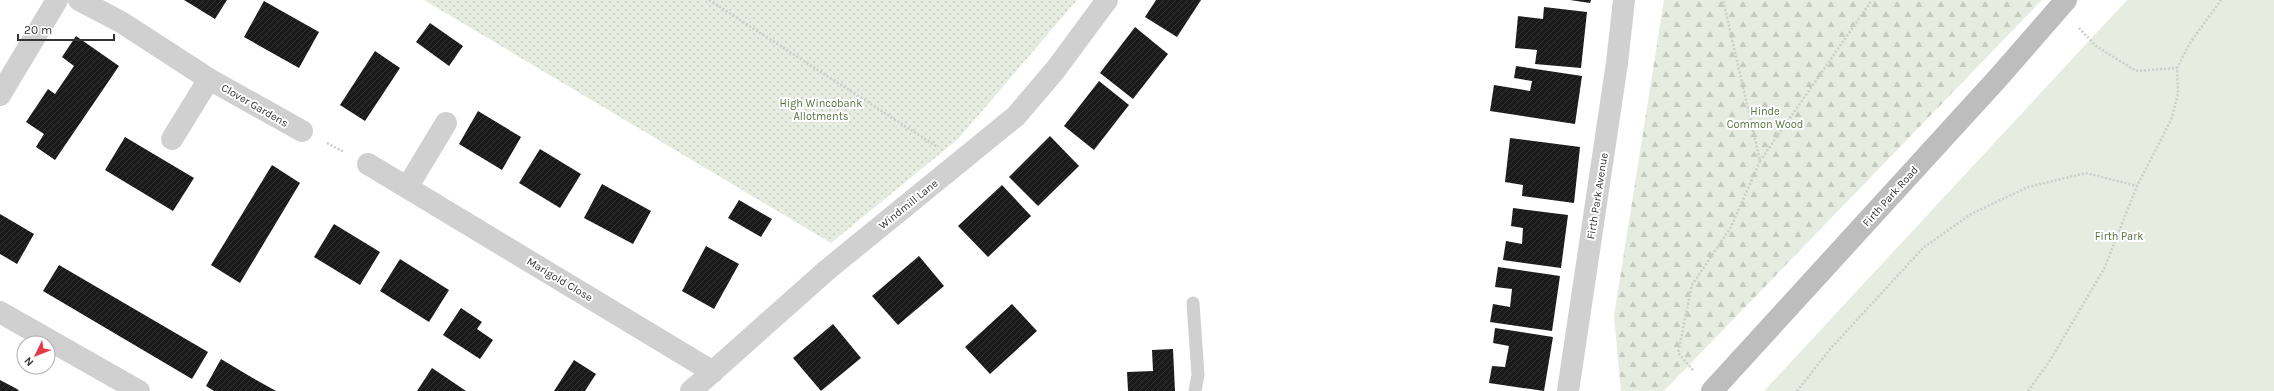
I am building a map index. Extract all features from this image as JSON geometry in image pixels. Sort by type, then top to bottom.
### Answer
[{"type":"main road","name":"Firth Park Road","points":[[1712,391],[1998,78],[2062,4]]},
{"type":"street","points":[[0,95],[57,0]]},
{"type":"street","name":"Clover Gardens","points":[[79,0],[121,22],[209,78],[302,131]]},
{"type":"street","name":"Windmill Lane","points":[[691,391],[827,270],[1016,116],[1056,69],[1107,0]]},
{"type":"street","name":"Firth Park Avenue","points":[[1568,391],[1617,63],[1624,0]]},
{"type":"street","name":"Clover Gardens","points":[[172,139],[209,78]]},
{"type":"street","points":[[408,186],[446,123]]},
{"type":"street","name":"Marigold Close","points":[[368,164],[408,186],[712,372]]},
{"type":"street","points":[[0,312],[139,391]]},
{"type":"lane","points":[[1193,303],[1198,375],[1195,391]]},
{"type":"path","points":[[709,0],[961,160]]},
{"type":"path","points":[[1723,0],[1760,161]]},
{"type":"path","points":[[1697,375],[1678,353],[1692,285],[1731,227],[1760,161],[1872,0]]},
{"type":"path","points":[[2028,391],[2049,362],[2104,269],[2137,186],[2171,120],[2178,94],[2177,68],[2190,43],[2221,0]]},
{"type":"path","points":[[2062,4],[2096,46],[2136,71],[2177,68]]},
{"type":"path","points":[[302,131],[368,164]]},
{"type":"path","points":[[1797,391],[1831,348],[1923,248],[1971,214],[2028,187],[2086,173],[2137,186]]},
{"type":"green space","name":"High Wincobank Allotments","points":[[424,0],[1077,0],[958,139],[831,243]]},
{"type":"green space","name":"Hinde Common Wood","points":[[1664,0],[2042,0],[1664,391],[1621,391],[1614,316]]},
{"type":"green space","name":"Firth Park","points":[[2127,0],[2274,0],[2274,391],[1764,391]]},
{"type":"building","points":[[184,0],[227,0],[215,19]]},
{"type":"building","points":[[1156,0],[1201,0],[1177,37],[1145,17]]},
{"type":"building","points":[[1570,0],[1591,0],[1590,3]]},
{"type":"building","points":[[264,1],[319,32],[299,68],[244,37]]},
{"type":"building","points":[[1544,7],[1587,12],[1581,68],[1535,64],[1537,50],[1515,48],[1518,16],[1543,19]]},
{"type":"building","points":[[430,23],[463,46],[449,66],[416,42]]},
{"type":"building","points":[[1135,27],[1168,54],[1133,99],[1100,73]]},
{"type":"building","points":[[76,36],[119,66],[55,160],[36,147],[44,134],[26,122],[48,89],[55,94],[74,66],[62,57]]},
{"type":"building","points":[[375,51],[400,68],[365,121],[340,105]]},
{"type":"building","points":[[1516,66],[1582,76],[1575,124],[1490,111],[1494,85],[1530,91],[1532,81],[1514,78]]},
{"type":"building","points":[[1099,81],[1129,105],[1094,150],[1064,126]]},
{"type":"building","points":[[478,111],[521,137],[502,170],[459,144]]},
{"type":"building","points":[[1050,136],[1079,166],[1038,206],[1009,177]]},
{"type":"building","points":[[125,137],[194,178],[173,211],[105,170]]},
{"type":"building","points":[[1510,138],[1580,147],[1574,203],[1522,196],[1523,185],[1505,182]]},
{"type":"building","points":[[540,149],[581,174],[560,208],[519,183]]},
{"type":"building","points":[[272,165],[300,183],[240,283],[211,265]]},
{"type":"building","points":[[602,184],[651,211],[633,244],[584,218]]},
{"type":"building","points":[[1002,185],[1031,216],[988,257],[958,226]]},
{"type":"building","points":[[739,200],[772,219],[761,237],[728,218]]},
{"type":"building","points":[[1513,208],[1568,215],[1561,268],[1503,260],[1506,241],[1522,244],[1523,228],[1511,226]]},
{"type":"building","points":[[0,214],[34,234],[17,264],[0,254]]},
{"type":"building","points":[[334,224],[380,252],[360,285],[314,257]]},
{"type":"building","points":[[706,246],[739,264],[714,309],[682,291]]},
{"type":"building","points":[[919,256],[944,286],[898,325],[872,296]]},
{"type":"building","points":[[400,259],[449,290],[429,322],[380,291]]},
{"type":"building","points":[[59,265],[208,352],[192,379],[43,291]]},
{"type":"building","points":[[1498,267],[1560,276],[1552,331],[1490,322],[1493,304],[1510,307],[1512,289],[1495,287]]},
{"type":"building","points":[[1012,304],[1037,331],[990,374],[965,347]]},
{"type":"building","points":[[461,308],[482,322],[477,329],[493,340],[480,359],[443,335]]},
{"type":"building","points":[[833,324],[861,358],[821,391],[793,358]]},
{"type":"building","points":[[1495,328],[1553,337],[1544,391],[1489,383],[1492,366],[1505,367],[1509,346],[1493,343]]},
{"type":"building","points":[[1173,349],[1175,391],[1128,391],[1127,372],[1153,371],[1152,350]]},
{"type":"building","points":[[221,359],[276,391],[214,391],[206,386]]},
{"type":"building","points":[[574,360],[596,374],[585,391],[554,391]]},
{"type":"building","points":[[432,368],[466,391],[417,391]]},
{"type":"building","points":[[0,380],[17,389],[19,391],[0,391]]}]
